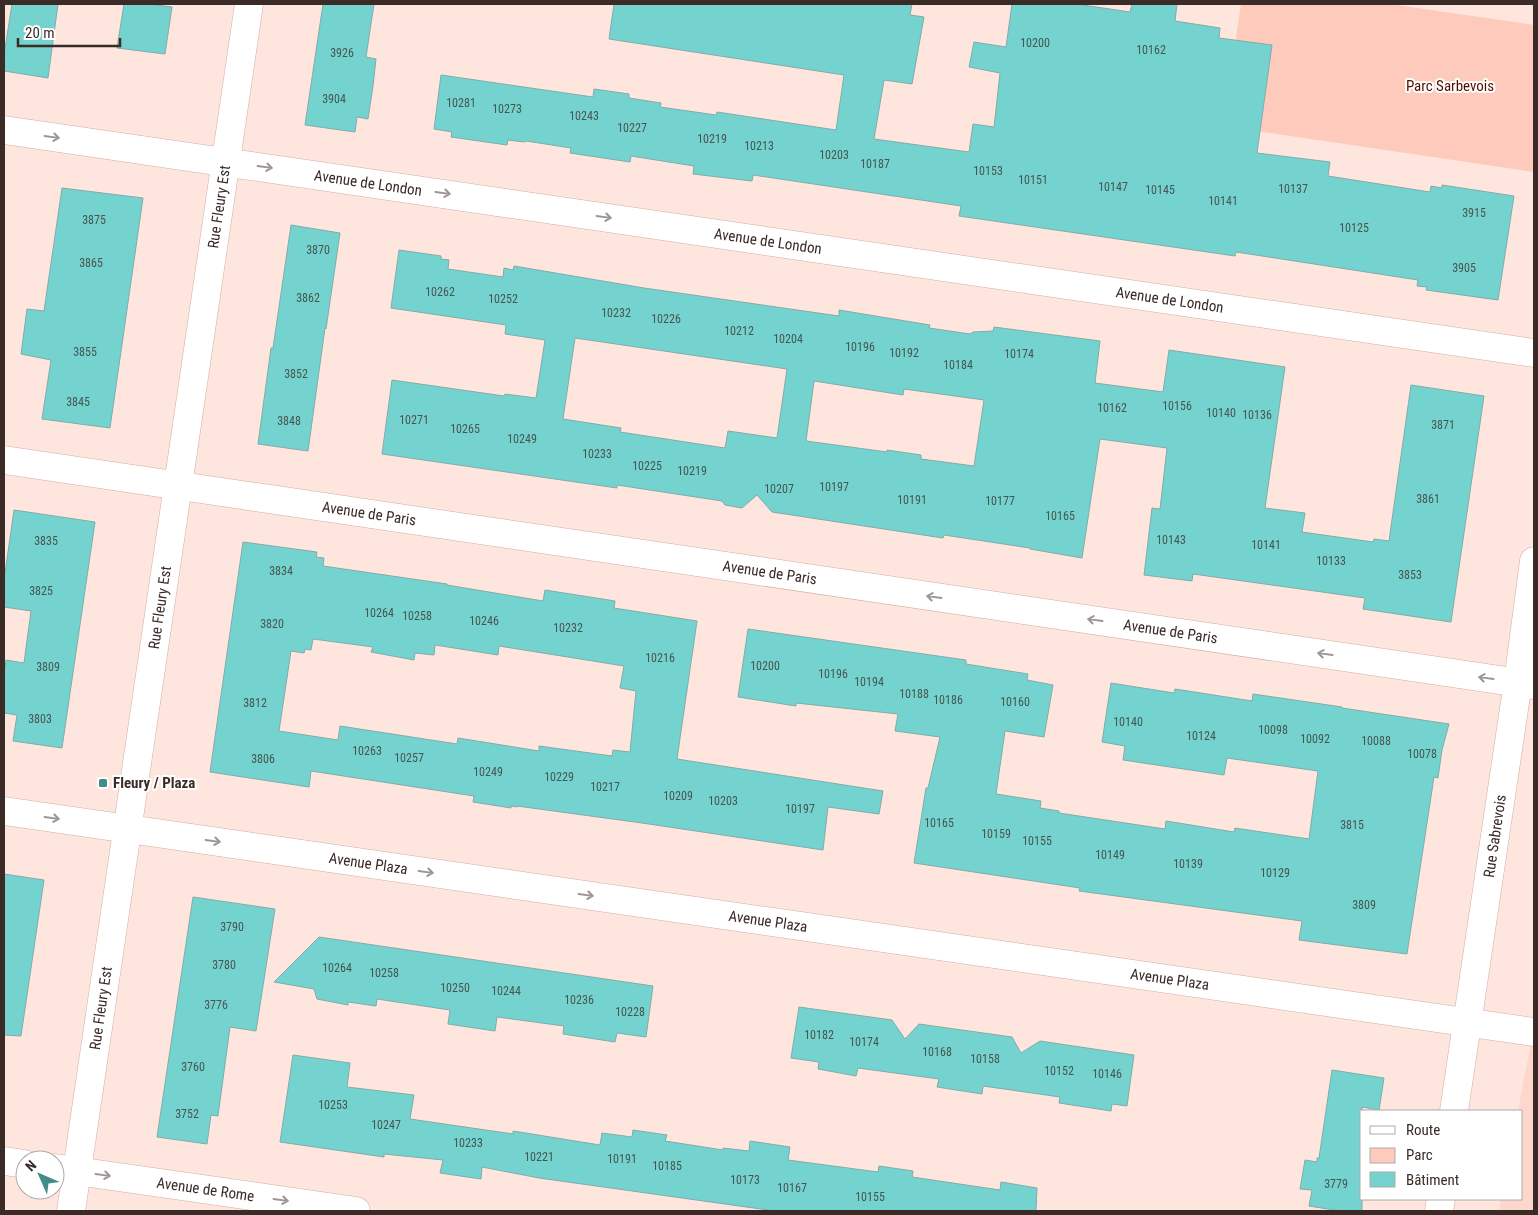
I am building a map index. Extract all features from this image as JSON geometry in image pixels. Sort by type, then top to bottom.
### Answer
[{"type":"street","name":"Rue Fleury Est","points":[[70,1211],[66,1170],[127,829],[249,4]]},
{"type":"street","name":"Avenue de London","points":[[4,130],[1534,353]]},
{"type":"street","name":"Avenue de Paris","points":[[4,460],[1526,684]]},
{"type":"street","name":"Rue Sabrevois","points":[[1454,1110],[1467,1021],[1526,684],[1534,561]]},
{"type":"street","name":"Avenue Plaza","points":[[4,810],[1534,1032]]},
{"type":"street","name":"Avenue de Rome","points":[[66,1170],[356,1211]]},
{"type":"shaded area","points":[[1534,1026],[1534,1211],[1499,1211],[1501,1200],[1523,1200],[1523,1110],[1518,1110]]},
{"type":"green space","name":"Parc Sarbevois","points":[[1241,4],[1389,4],[1534,25],[1534,172],[1223,126]]},
{"type":"building","points":[[12,4],[58,4],[48,78],[4,71],[4,55]]},
{"type":"building","points":[[124,4],[172,7],[165,54],[117,48]]},
{"type":"building","points":[[323,4],[374,4],[366,57],[376,59],[373,86],[368,119],[357,117],[355,132],[305,125]]},
{"type":"building","points":[[614,4],[912,4],[910,15],[924,17],[912,84],[884,80],[874,139],[969,152],[973,124],[994,127],[1000,73],[969,67],[974,42],[1006,47],[1012,4],[1076,4],[1130,12],[1132,4],[1177,4],[1175,21],[1220,28],[1219,38],[1272,45],[1257,153],[1330,162],[1328,176],[1430,192],[1431,186],[1442,188],[1442,185],[1514,196],[1498,300],[1426,290],[1427,287],[1417,286],[1418,280],[1236,252],[1235,256],[959,216],[961,206],[753,175],[752,181],[693,174],[694,166],[631,156],[630,162],[570,153],[571,148],[526,141],[508,140],[507,145],[451,137],[452,132],[434,129],[441,75],[593,97],[594,89],[629,94],[629,98],[661,103],[660,107],[716,115],[717,112],[836,130],[844,75],[609,39]]},
{"type":"building","points":[[62,188],[143,198],[110,428],[42,419],[51,360],[21,354],[27,309],[44,311]]},
{"type":"building","points":[[291,225],[340,233],[308,451],[258,444]]},
{"type":"building","points":[[399,250],[441,256],[441,259],[449,260],[448,269],[503,277],[504,268],[513,270],[514,266],[644,288],[839,316],[839,310],[930,325],[929,328],[970,334],[973,332],[993,331],[994,327],[1100,341],[1095,383],[1163,392],[1169,350],[1285,367],[1265,508],[1305,513],[1302,532],[1373,542],[1374,539],[1389,541],[1411,385],[1484,396],[1451,622],[1363,609],[1365,598],[1193,574],[1192,581],[1144,575],[1152,508],[1160,509],[1167,448],[1100,439],[1082,558],[944,535],[943,538],[772,512],[757,495],[742,508],[725,505],[722,501],[617,485],[617,488],[382,454],[392,380],[504,396],[505,394],[536,398],[545,340],[505,334],[506,325],[391,308]],"holes":[[[575,338],[787,369],[777,438],[728,431],[725,448],[620,432],[621,428],[563,419]],[[814,381],[903,395],[904,389],[984,400],[974,466],[921,459],[921,455],[806,441]]]},
{"type":"building","points":[[14,510],[95,522],[62,748],[13,741],[17,715],[4,713],[6,660],[24,663],[31,611],[4,607],[4,580]]},
{"type":"building","points":[[243,542],[317,552],[316,557],[324,558],[323,566],[447,584],[543,601],[545,590],[615,601],[614,608],[697,621],[677,759],[883,791],[879,814],[828,807],[823,850],[517,806],[511,806],[511,808],[473,802],[474,796],[311,771],[309,787],[210,772]],"holes":[[[313,639],[373,647],[371,652],[414,660],[415,653],[434,655],[435,645],[498,655],[499,646],[624,666],[620,688],[636,691],[630,752],[613,750],[612,756],[539,746],[539,751],[458,738],[457,744],[340,726],[338,740],[279,731],[291,651],[304,653],[305,649],[311,650]]]},
{"type":"building","points":[[748,629],[966,660],[966,664],[1028,674],[1027,680],[1053,685],[1044,737],[1005,731],[996,794],[1041,801],[1040,808],[1059,811],[1059,813],[1165,829],[1166,821],[1234,832],[1235,828],[1309,839],[1318,771],[1227,758],[1224,775],[1123,760],[1125,746],[1102,742],[1111,683],[1174,693],[1175,689],[1252,701],[1253,694],[1449,724],[1442,750],[1438,778],[1434,777],[1407,954],[1299,940],[1302,921],[1079,891],[1080,888],[914,863],[926,788],[928,788],[940,737],[895,731],[898,714],[796,703],[796,706],[738,697]]},
{"type":"building","points":[[4,874],[44,880],[21,1036],[4,1035]]},
{"type":"building","points":[[193,897],[275,909],[256,1031],[230,1027],[218,1116],[211,1115],[207,1144],[157,1137]]},
{"type":"building","points":[[319,937],[653,986],[646,1037],[617,1033],[615,1042],[563,1034],[564,1026],[497,1017],[495,1031],[448,1024],[450,1010],[377,999],[376,1006],[348,1002],[348,1005],[317,999],[314,989],[274,982]]},
{"type":"building","points":[[799,1007],[892,1020],[905,1039],[919,1024],[1012,1037],[1021,1053],[1040,1041],[1134,1055],[1127,1106],[1112,1104],[1111,1111],[1059,1103],[1060,1097],[983,1086],[982,1094],[937,1087],[939,1079],[858,1068],[856,1076],[818,1069],[819,1062],[791,1058]]},
{"type":"building","points":[[293,1055],[350,1063],[347,1087],[414,1095],[410,1119],[513,1134],[513,1131],[600,1145],[602,1133],[632,1137],[633,1130],[667,1135],[665,1141],[723,1150],[723,1148],[749,1151],[750,1141],[790,1147],[788,1160],[878,1172],[879,1166],[913,1171],[912,1177],[1000,1190],[1001,1182],[1037,1188],[1036,1211],[775,1211],[539,1178],[482,1167],[481,1179],[440,1173],[443,1160],[384,1154],[384,1157],[280,1142]]},
{"type":"building","points":[[1332,1070],[1384,1078],[1379,1110],[1362,1107],[1362,1110],[1360,1110],[1360,1200],[1362,1200],[1362,1211],[1340,1211],[1309,1206],[1312,1190],[1300,1189],[1305,1160],[1317,1162],[1317,1158],[1319,1158]]},
{"type":"place","name":"Fleury / Plaza","points":[[103,783]]}]
